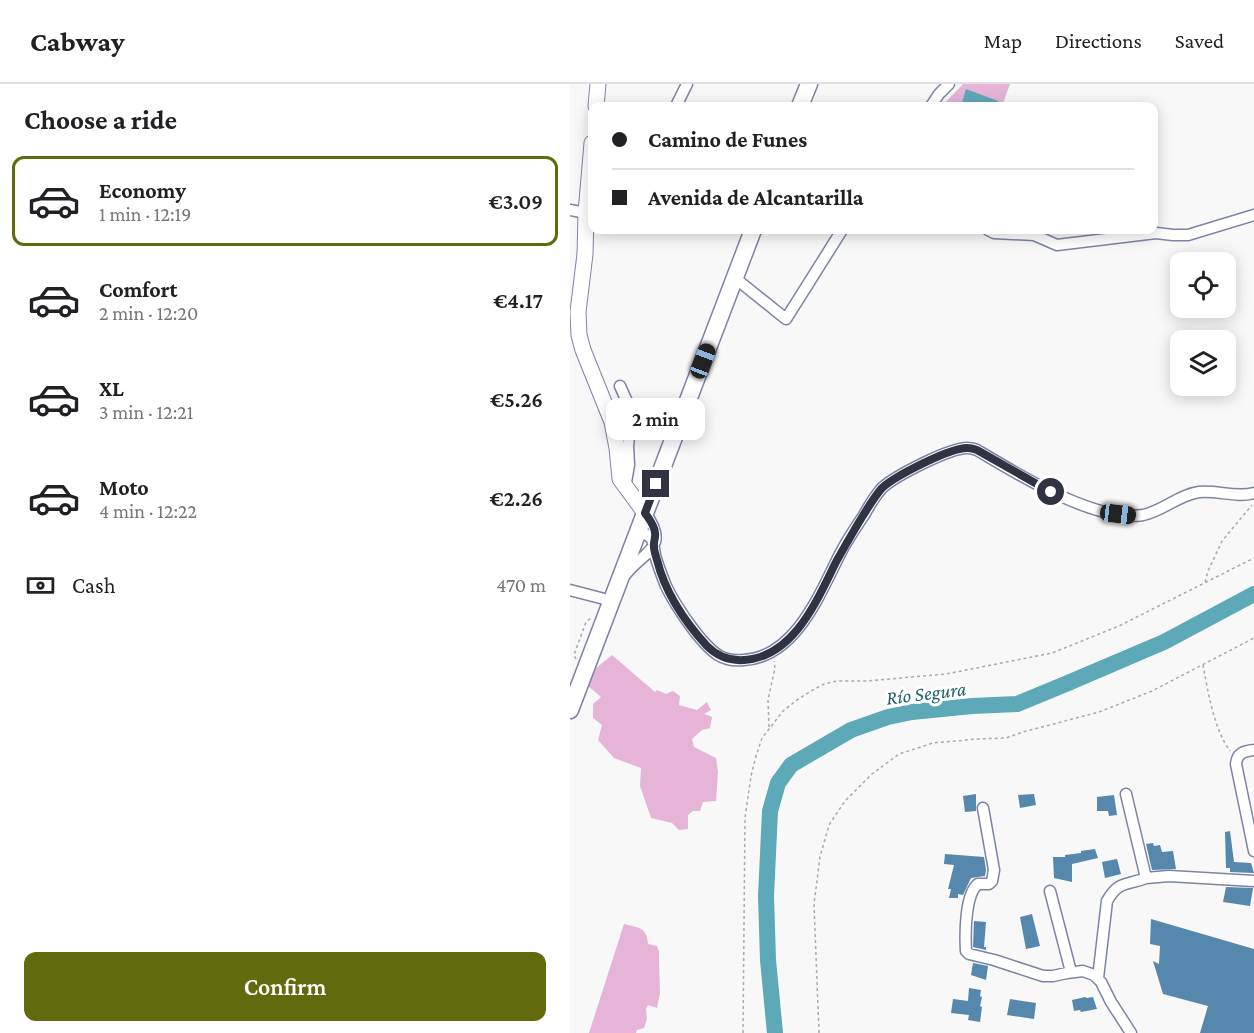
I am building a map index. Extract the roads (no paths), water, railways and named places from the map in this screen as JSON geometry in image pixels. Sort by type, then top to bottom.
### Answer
[{"type":"main road","points":[[596,102],[598,84]]},
{"type":"main road","points":[[802,102],[809,84]]},
{"type":"main road","points":[[588,190],[586,241],[575,285],[579,335],[612,422],[620,479],[645,513]]},
{"type":"main road","points":[[570,710],[752,234]]},
{"type":"main road","points":[[626,489],[641,493],[648,491],[656,484]]},
{"type":"street","points":[[678,102],[687,84]]},
{"type":"street","points":[[934,102],[949,84]]},
{"type":"street","points":[[570,210],[586,213]]},
{"type":"street","points":[[1158,233],[1188,235],[1254,215]]},
{"type":"street","points":[[735,278],[786,319],[839,234]]},
{"type":"street","points":[[1014,234],[1034,235],[1057,245],[1148,234]]},
{"type":"street","points":[[620,386],[629,406],[631,426],[626,489]]},
{"type":"street","points":[[612,422],[631,426]]},
{"type":"street","points":[[637,534],[649,536],[659,569],[673,599],[708,647],[726,659],[755,660],[772,652],[789,638],[808,616],[845,545],[883,488],[909,471],[955,450],[968,448],[977,450],[1060,496],[1095,509],[1118,514],[1132,516],[1145,514],[1187,495],[1201,492],[1234,495],[1254,493]]},
{"type":"street","points":[[618,584],[634,565],[648,554],[653,545],[655,532],[645,513]]},
{"type":"street","points":[[634,565],[649,564],[659,569]]},
{"type":"street","points":[[570,590],[612,601]]},
{"type":"street","points":[[1254,750],[1244,751],[1236,760],[1236,770],[1254,851]]},
{"type":"street","points":[[1126,794],[1146,878]]},
{"type":"street","points":[[983,808],[994,876],[989,884],[978,884],[972,890],[966,923],[966,951],[969,954],[1043,976],[1083,971],[1094,975],[1101,982],[1131,1033]]},
{"type":"street","points":[[1098,978],[1107,901],[1118,885],[1146,878],[1169,876],[1254,881]]},
{"type":"street","points":[[1050,891],[1071,972]]},
{"type":"water","points":[[966,89],[998,101],[998,102],[962,102]]},
{"type":"waterway","name":"Río Segura","points":[[775,1033],[768,960],[766,896],[770,811],[778,783],[791,765],[851,730],[888,717],[912,712],[1017,704],[1164,642],[1254,594]]}]
